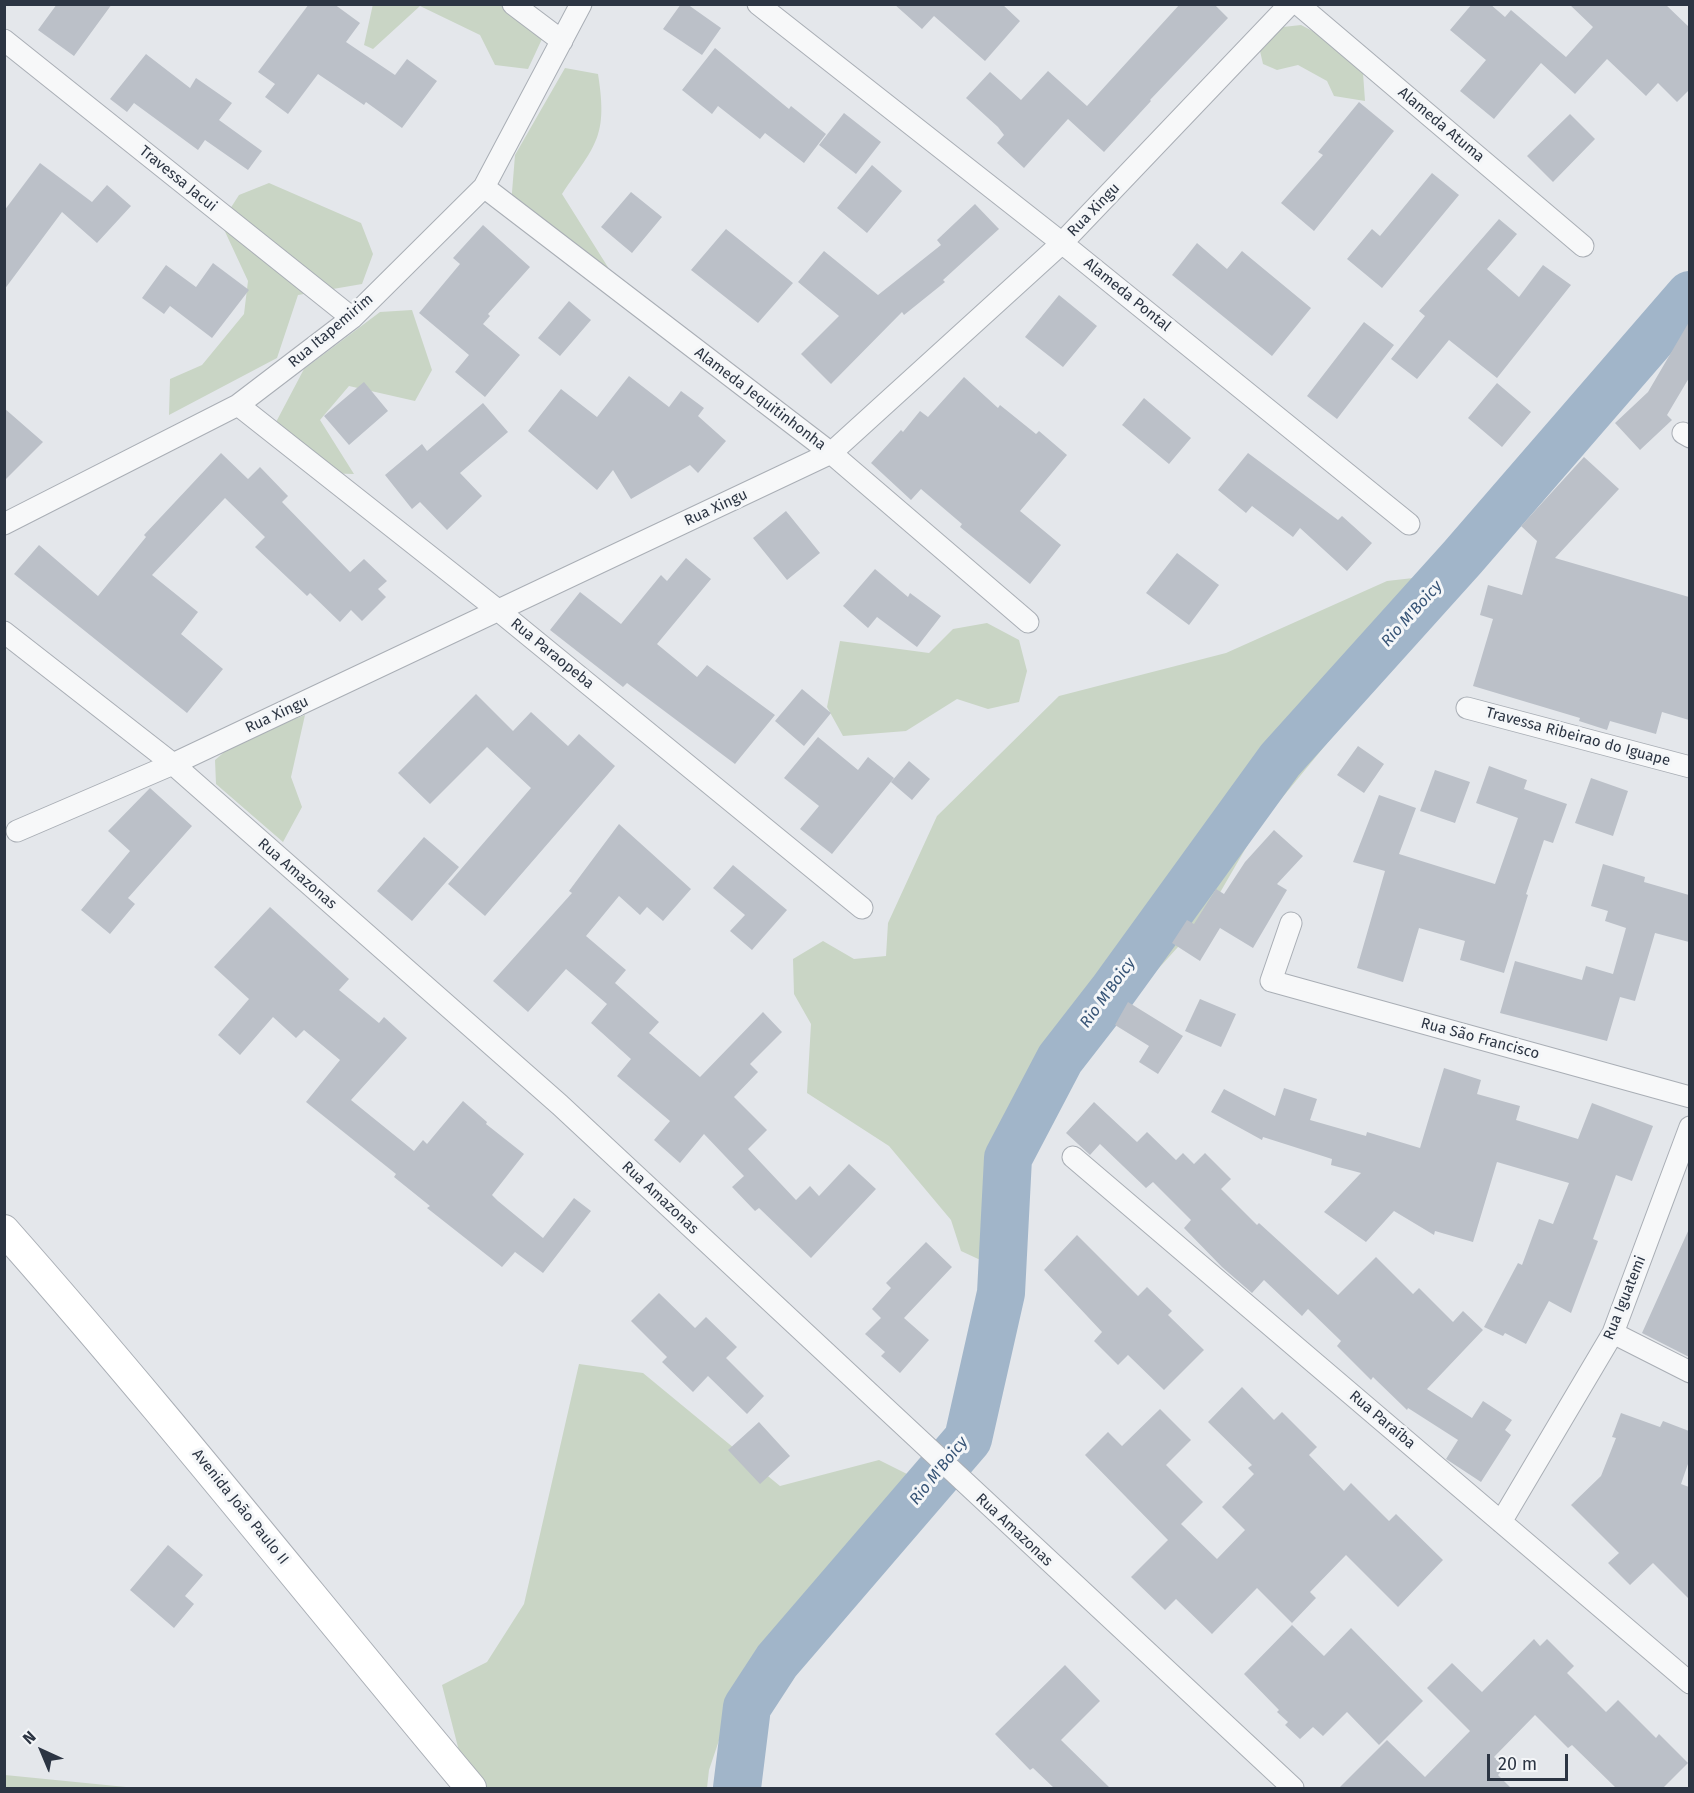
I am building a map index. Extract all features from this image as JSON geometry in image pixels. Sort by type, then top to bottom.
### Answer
[{"type":"main road","name":"Avenida João Paulo II","points":[[4,1230],[118,1359],[322,1611],[471,1788]]},
{"type":"street","points":[[513,4],[562,41]]},
{"type":"street","name":"Rua Itapemirim","points":[[4,524],[238,405],[352,318],[484,187],[581,4]]},
{"type":"street","name":"Alameda Pontal","points":[[758,4],[1062,243],[1409,524]]},
{"type":"street","name":"Rua Xingu","points":[[17,831],[173,764],[831,453],[1062,243],[1290,4]]},
{"type":"street","name":"Alameda Atuma","points":[[1298,4],[1583,246]]},
{"type":"street","name":"Travessa Jacui","points":[[4,40],[352,318]]},
{"type":"street","name":"Alameda Jequitinhonha","points":[[484,187],[831,453],[1028,622]]},
{"type":"street","name":"Rua Paraopeba","points":[[238,405],[499,611],[862,908]]},
{"type":"street","name":"Rua Amazonas","points":[[4,632],[173,764],[560,1105],[922,1442],[960,1481],[1293,1788]]},
{"type":"street","name":"Travessa Ribeirao do Iguape","points":[[1467,708],[1689,767]]},
{"type":"street","name":"Rua São Francisco","points":[[1291,923],[1271,981],[1689,1097]]},
{"type":"street","name":"Rua Iguatemi","points":[[1501,1522],[1613,1333],[1689,1127]]},
{"type":"street","name":"Rua Paraíba","points":[[1073,1157],[1689,1683]]},
{"type":"street","points":[[1613,1333],[1689,1372]]},
{"type":"green space","points":[[373,4],[532,5],[542,39],[528,69],[495,65],[480,35],[420,6],[373,49],[364,45]]},
{"type":"green space","points":[[1301,25],[1334,42],[1363,73],[1365,101],[1334,96],[1327,81],[1298,65],[1277,70],[1263,64],[1260,51],[1274,28]]},
{"type":"green space","points":[[565,68],[598,74],[601,112],[600,126],[591,151],[562,194],[616,280],[510,217],[515,155]]},
{"type":"green space","points":[[269,183],[361,223],[373,254],[362,284],[298,295],[277,358],[169,415],[170,379],[202,365],[244,314],[248,281],[221,223],[239,195]]},
{"type":"green space","points":[[412,310],[432,370],[415,401],[349,386],[320,420],[354,474],[319,473],[275,424],[304,369],[380,312]]},
{"type":"green space","points":[[1422,577],[1441,605],[1258,827],[1207,915],[1052,1086],[1027,1145],[1025,1211],[989,1264],[961,1251],[951,1220],[889,1146],[807,1093],[811,1024],[794,994],[793,959],[823,941],[854,959],[886,956],[888,923],[937,816],[1059,696],[1226,653],[1387,581]]},
{"type":"green space","points":[[987,623],[1019,640],[1027,671],[1019,702],[988,709],[957,699],[906,731],[843,736],[827,707],[840,641],[929,653],[953,629]]},
{"type":"green space","points":[[305,715],[291,777],[302,807],[283,842],[216,784],[215,760],[237,741]]},
{"type":"green space","points":[[579,1364],[643,1373],[780,1486],[879,1460],[909,1475],[879,1531],[803,1595],[741,1675],[709,1770],[707,1788],[481,1788],[459,1751],[442,1685],[487,1662],[524,1604]]},
{"type":"green space","points":[[5,1775],[136,1788],[5,1788]]},
{"type":"building","points":[[57,4],[112,4],[74,56],[38,30]]},
{"type":"building","points":[[309,4],[334,4],[360,23],[346,42],[395,75],[407,59],[437,81],[402,128],[366,102],[364,105],[318,74],[288,114],[265,97],[275,84],[258,72]]},
{"type":"building","points":[[681,4],[687,4],[721,28],[702,55],[663,29]]},
{"type":"building","points":[[894,4],[1002,4],[1020,21],[985,61],[934,16],[922,29]]},
{"type":"building","points":[[1180,4],[1214,4],[1228,18],[1104,152],[1068,119],[1024,168],[997,143],[1004,135],[998,127],[966,98],[990,72],[1021,100],[1048,71],[1087,106]]},
{"type":"building","points":[[1472,4],[1490,4],[1505,17],[1511,10],[1566,57],[1593,27],[1569,4],[1665,4],[1689,27],[1689,90],[1677,102],[1658,83],[1646,96],[1607,59],[1575,94],[1541,63],[1494,119],[1460,91],[1486,60],[1450,30]]},
{"type":"building","points":[[715,48],[789,109],[791,106],[826,134],[804,163],[765,133],[760,139],[718,106],[712,114],[682,90]]},
{"type":"building","points":[[146,54],[190,88],[196,78],[232,103],[219,120],[262,151],[248,170],[205,140],[198,150],[134,103],[127,112],[110,99]]},
{"type":"building","points":[[1359,102],[1394,131],[1314,231],[1281,203],[1323,155],[1318,152]]},
{"type":"building","points":[[844,113],[881,142],[856,174],[819,145]]},
{"type":"building","points":[[1570,114],[1595,139],[1553,182],[1527,156]]},
{"type":"building","points":[[40,163],[92,202],[107,185],[131,206],[97,243],[62,212],[4,290],[4,211]]},
{"type":"building","points":[[872,165],[902,191],[867,233],[837,208]]},
{"type":"building","points":[[1432,173],[1459,195],[1382,288],[1347,259],[1372,229],[1380,236]]},
{"type":"building","points":[[631,192],[662,217],[632,253],[601,227]]},
{"type":"building","points":[[975,204],[999,229],[943,280],[945,282],[904,315],[902,312],[831,384],[801,354],[839,316],[798,282],[824,251],[878,295],[941,245],[937,240]]},
{"type":"building","points":[[1499,219],[1517,234],[1487,269],[1519,297],[1543,265],[1571,285],[1497,378],[1449,340],[1417,379],[1391,359],[1425,316],[1419,311]]},
{"type":"building","points":[[483,225],[530,267],[488,314],[490,316],[483,324],[520,355],[485,397],[455,372],[469,355],[419,313],[460,264],[453,258]]},
{"type":"building","points":[[726,229],[793,283],[758,323],[691,270]]},
{"type":"building","points":[[1197,243],[1227,269],[1242,251],[1311,308],[1272,356],[1172,275]]},
{"type":"building","points":[[213,263],[249,290],[212,338],[170,306],[164,314],[142,298],[166,265],[196,287]]},
{"type":"building","points":[[1059,295],[1097,326],[1063,367],[1025,337]]},
{"type":"building","points":[[569,301],[591,320],[560,356],[538,338]]},
{"type":"building","points":[[1364,322],[1394,345],[1337,419],[1307,396]]},
{"type":"building","points":[[1689,322],[1689,378],[1667,415],[1672,420],[1640,450],[1615,423],[1648,392]]},
{"type":"building","points":[[629,376],[669,407],[681,391],[704,408],[698,416],[726,441],[698,473],[690,465],[631,499],[613,470],[597,490],[528,431],[561,389],[597,417]]},
{"type":"building","points":[[964,377],[998,408],[1000,405],[1036,434],[1039,431],[1067,455],[1020,511],[1061,545],[1030,584],[960,527],[962,524],[921,489],[911,500],[871,463],[901,430],[903,432],[920,411],[928,417]]},
{"type":"building","points":[[364,382],[388,411],[349,445],[324,416]]},
{"type":"building","points":[[1497,383],[1531,412],[1502,447],[1468,418]]},
{"type":"building","points":[[1144,398],[1191,438],[1169,464],[1122,425]]},
{"type":"building","points":[[483,403],[508,432],[460,473],[482,496],[447,530],[420,502],[412,509],[385,475],[422,444],[427,451]]},
{"type":"building","points":[[4,408],[43,442],[4,481]]},
{"type":"building","points":[[221,453],[248,479],[260,467],[288,496],[282,502],[350,572],[364,559],[387,581],[378,589],[386,597],[362,621],[351,610],[340,622],[310,593],[307,596],[255,547],[265,537],[225,498],[152,575],[198,612],[181,634],[223,669],[187,713],[14,574],[39,545],[98,596],[146,537],[144,535]]},
{"type":"building","points":[[1248,453],[1338,520],[1342,516],[1372,543],[1347,571],[1300,528],[1293,537],[1252,506],[1246,513],[1218,490]]},
{"type":"building","points":[[1584,457],[1619,489],[1555,558],[1689,597],[1689,720],[1662,712],[1656,734],[1610,721],[1607,730],[1579,721],[1580,718],[1473,686],[1493,619],[1480,615],[1488,585],[1522,595],[1537,541],[1521,526]]},
{"type":"building","points":[[786,511],[820,553],[787,580],[753,538]]},
{"type":"building","points":[[1177,553],[1219,585],[1189,625],[1146,593]]},
{"type":"building","points":[[686,558],[711,579],[657,644],[697,677],[707,665],[775,715],[735,764],[627,683],[623,687],[550,630],[580,592],[621,624],[661,575],[667,581]]},
{"type":"building","points":[[875,569],[908,597],[910,593],[941,616],[917,647],[877,617],[868,628],[843,606]]},
{"type":"building","points":[[802,689],[831,713],[804,746],[775,721]]},
{"type":"building","points":[[476,694],[513,731],[531,712],[568,746],[579,734],[615,766],[485,916],[448,884],[531,788],[487,747],[430,804],[398,773]]},
{"type":"building","points":[[818,737],[858,770],[868,757],[894,778],[832,854],[800,829],[819,806],[784,778]]},
{"type":"building","points":[[1358,746],[1384,764],[1364,793],[1337,775]]},
{"type":"building","points":[[909,761],[930,779],[912,800],[891,782]]},
{"type":"building","points":[[1489,766],[1527,780],[1524,789],[1567,804],[1553,843],[1544,840],[1504,973],[1460,960],[1465,941],[1419,928],[1403,982],[1357,968],[1385,871],[1353,862],[1379,795],[1416,808],[1399,854],[1495,884],[1518,818],[1476,803]]},
{"type":"building","points":[[1435,770],[1470,782],[1455,823],[1420,811]]},
{"type":"building","points":[[1591,778],[1628,791],[1613,836],[1575,823]]},
{"type":"building","points":[[150,788],[192,826],[128,898],[135,904],[110,934],[81,910],[130,851],[108,831]]},
{"type":"building","points":[[619,824],[691,889],[663,921],[647,907],[640,915],[619,896],[586,936],[626,970],[615,983],[659,1022],[649,1033],[700,1077],[763,1012],[782,1032],[750,1064],[758,1072],[734,1097],[767,1130],[748,1149],[796,1200],[810,1186],[819,1196],[849,1164],[876,1189],[811,1258],[759,1208],[755,1211],[732,1187],[744,1176],[704,1134],[680,1163],[654,1140],[670,1121],[617,1076],[631,1059],[591,1023],[607,1004],[566,969],[528,1012],[493,981],[572,893],[569,891]]},
{"type":"building","points":[[1274,830],[1303,856],[1277,884],[1287,890],[1253,948],[1220,928],[1200,961],[1172,943],[1187,920],[1194,924],[1216,889],[1224,894],[1245,862]]},
{"type":"building","points":[[424,837],[459,867],[412,921],[377,891]]},
{"type":"building","points":[[1603,864],[1645,877],[1644,882],[1689,895],[1689,942],[1655,933],[1635,1001],[1620,997],[1607,1041],[1500,1013],[1515,961],[1582,980],[1586,966],[1613,974],[1626,928],[1605,921],[1608,911],[1591,906]]},
{"type":"building","points":[[733,865],[787,910],[752,950],[730,931],[745,915],[713,888]]},
{"type":"building","points":[[270,907],[349,979],[339,990],[379,1023],[384,1017],[407,1038],[351,1100],[414,1151],[423,1140],[427,1144],[463,1101],[487,1122],[486,1124],[524,1154],[492,1195],[498,1201],[543,1238],[574,1198],[591,1211],[543,1273],[515,1252],[502,1267],[427,1208],[430,1206],[394,1177],[396,1174],[306,1102],[340,1060],[304,1030],[296,1038],[273,1017],[240,1055],[218,1035],[249,999],[214,967]]},
{"type":"building","points":[[1200,999],[1236,1014],[1221,1047],[1185,1031]]},
{"type":"building","points":[[1128,1002],[1183,1036],[1158,1074],[1139,1062],[1149,1046],[1115,1025]]},
{"type":"building","points":[[1444,1068],[1481,1080],[1477,1094],[1520,1106],[1516,1120],[1578,1139],[1592,1103],[1653,1126],[1632,1181],[1616,1175],[1593,1239],[1598,1241],[1571,1313],[1549,1301],[1526,1344],[1505,1333],[1503,1336],[1484,1327],[1518,1263],[1522,1265],[1539,1219],[1553,1224],[1569,1183],[1497,1162],[1473,1242],[1435,1231],[1434,1235],[1394,1211],[1366,1242],[1324,1212],[1361,1173],[1331,1165],[1332,1159],[1263,1137],[1262,1140],[1211,1112],[1224,1089],[1275,1116],[1284,1088],[1317,1099],[1310,1120],[1366,1136],[1367,1132],[1420,1148]]},
{"type":"building","points":[[1094,1102],[1137,1142],[1147,1132],[1176,1160],[1183,1153],[1194,1164],[1205,1153],[1231,1179],[1221,1189],[1257,1225],[1259,1223],[1338,1295],[1376,1257],[1413,1294],[1419,1288],[1453,1322],[1463,1311],[1483,1330],[1427,1389],[1472,1418],[1483,1401],[1512,1420],[1505,1430],[1511,1435],[1481,1482],[1446,1459],[1458,1440],[1408,1408],[1407,1410],[1373,1377],[1371,1380],[1337,1346],[1341,1341],[1308,1309],[1302,1316],[1264,1280],[1252,1293],[1222,1267],[1184,1228],[1191,1220],[1153,1182],[1146,1188],[1100,1144],[1090,1155],[1066,1133]]},
{"type":"building","points":[[1689,1229],[1689,1357],[1642,1333]]},
{"type":"building","points":[[1077,1235],[1138,1296],[1147,1287],[1172,1311],[1168,1315],[1204,1350],[1164,1390],[1128,1355],[1118,1365],[1094,1341],[1102,1332],[1044,1270]]},
{"type":"building","points":[[926,1242],[952,1267],[904,1318],[929,1340],[900,1373],[881,1356],[885,1352],[865,1334],[881,1318],[872,1309],[891,1288],[886,1283]]},
{"type":"building","points":[[659,1293],[695,1328],[706,1317],[737,1347],[726,1358],[764,1396],[747,1414],[708,1376],[693,1392],[662,1362],[667,1357],[631,1321]]},
{"type":"building","points":[[1242,1387],[1274,1420],[1282,1412],[1317,1447],[1309,1455],[1344,1491],[1351,1483],[1389,1521],[1396,1514],[1443,1560],[1398,1607],[1346,1555],[1310,1592],[1316,1598],[1292,1623],[1257,1588],[1212,1634],[1176,1599],[1165,1610],[1131,1577],[1168,1540],[1085,1455],[1108,1432],[1122,1446],[1160,1409],[1191,1440],[1166,1465],[1203,1502],[1181,1524],[1217,1559],[1245,1530],[1222,1507],[1254,1474],[1248,1468],[1252,1465],[1208,1422]]},
{"type":"building","points":[[1621,1413],[1660,1427],[1663,1421],[1689,1431],[1689,1461],[1681,1484],[1689,1487],[1689,1599],[1653,1563],[1630,1585],[1608,1563],[1619,1553],[1571,1505],[1601,1476],[1616,1438],[1612,1437]]},
{"type":"building","points":[[759,1422],[790,1456],[760,1484],[728,1450]]},
{"type":"building","points":[[168,1545],[203,1575],[185,1596],[194,1604],[174,1628],[130,1590]]},
{"type":"building","points":[[1292,1625],[1324,1656],[1351,1628],[1423,1701],[1379,1745],[1347,1712],[1323,1736],[1313,1727],[1300,1739],[1285,1725],[1288,1722],[1277,1712],[1279,1710],[1244,1674]]},
{"type":"building","points":[[1534,1639],[1540,1646],[1547,1639],[1574,1666],[1567,1673],[1606,1712],[1618,1700],[1656,1738],[1659,1734],[1688,1763],[1663,1788],[1616,1788],[1572,1745],[1568,1748],[1535,1715],[1494,1757],[1505,1767],[1498,1775],[1511,1788],[1339,1788],[1387,1740],[1425,1777],[1470,1731],[1427,1688],[1452,1663],[1482,1692]]},
{"type":"building","points":[[1065,1665],[1100,1701],[1061,1740],[1110,1788],[1054,1788],[1033,1768],[1030,1770],[995,1734]]},
{"type":"waterway","name":"Rio M'Boicy","points":[[737,1788],[747,1707],[777,1661],[968,1439],[1001,1293],[1008,1158],[1060,1059],[1112,992],[1280,760],[1462,558],[1690,295]]}]
